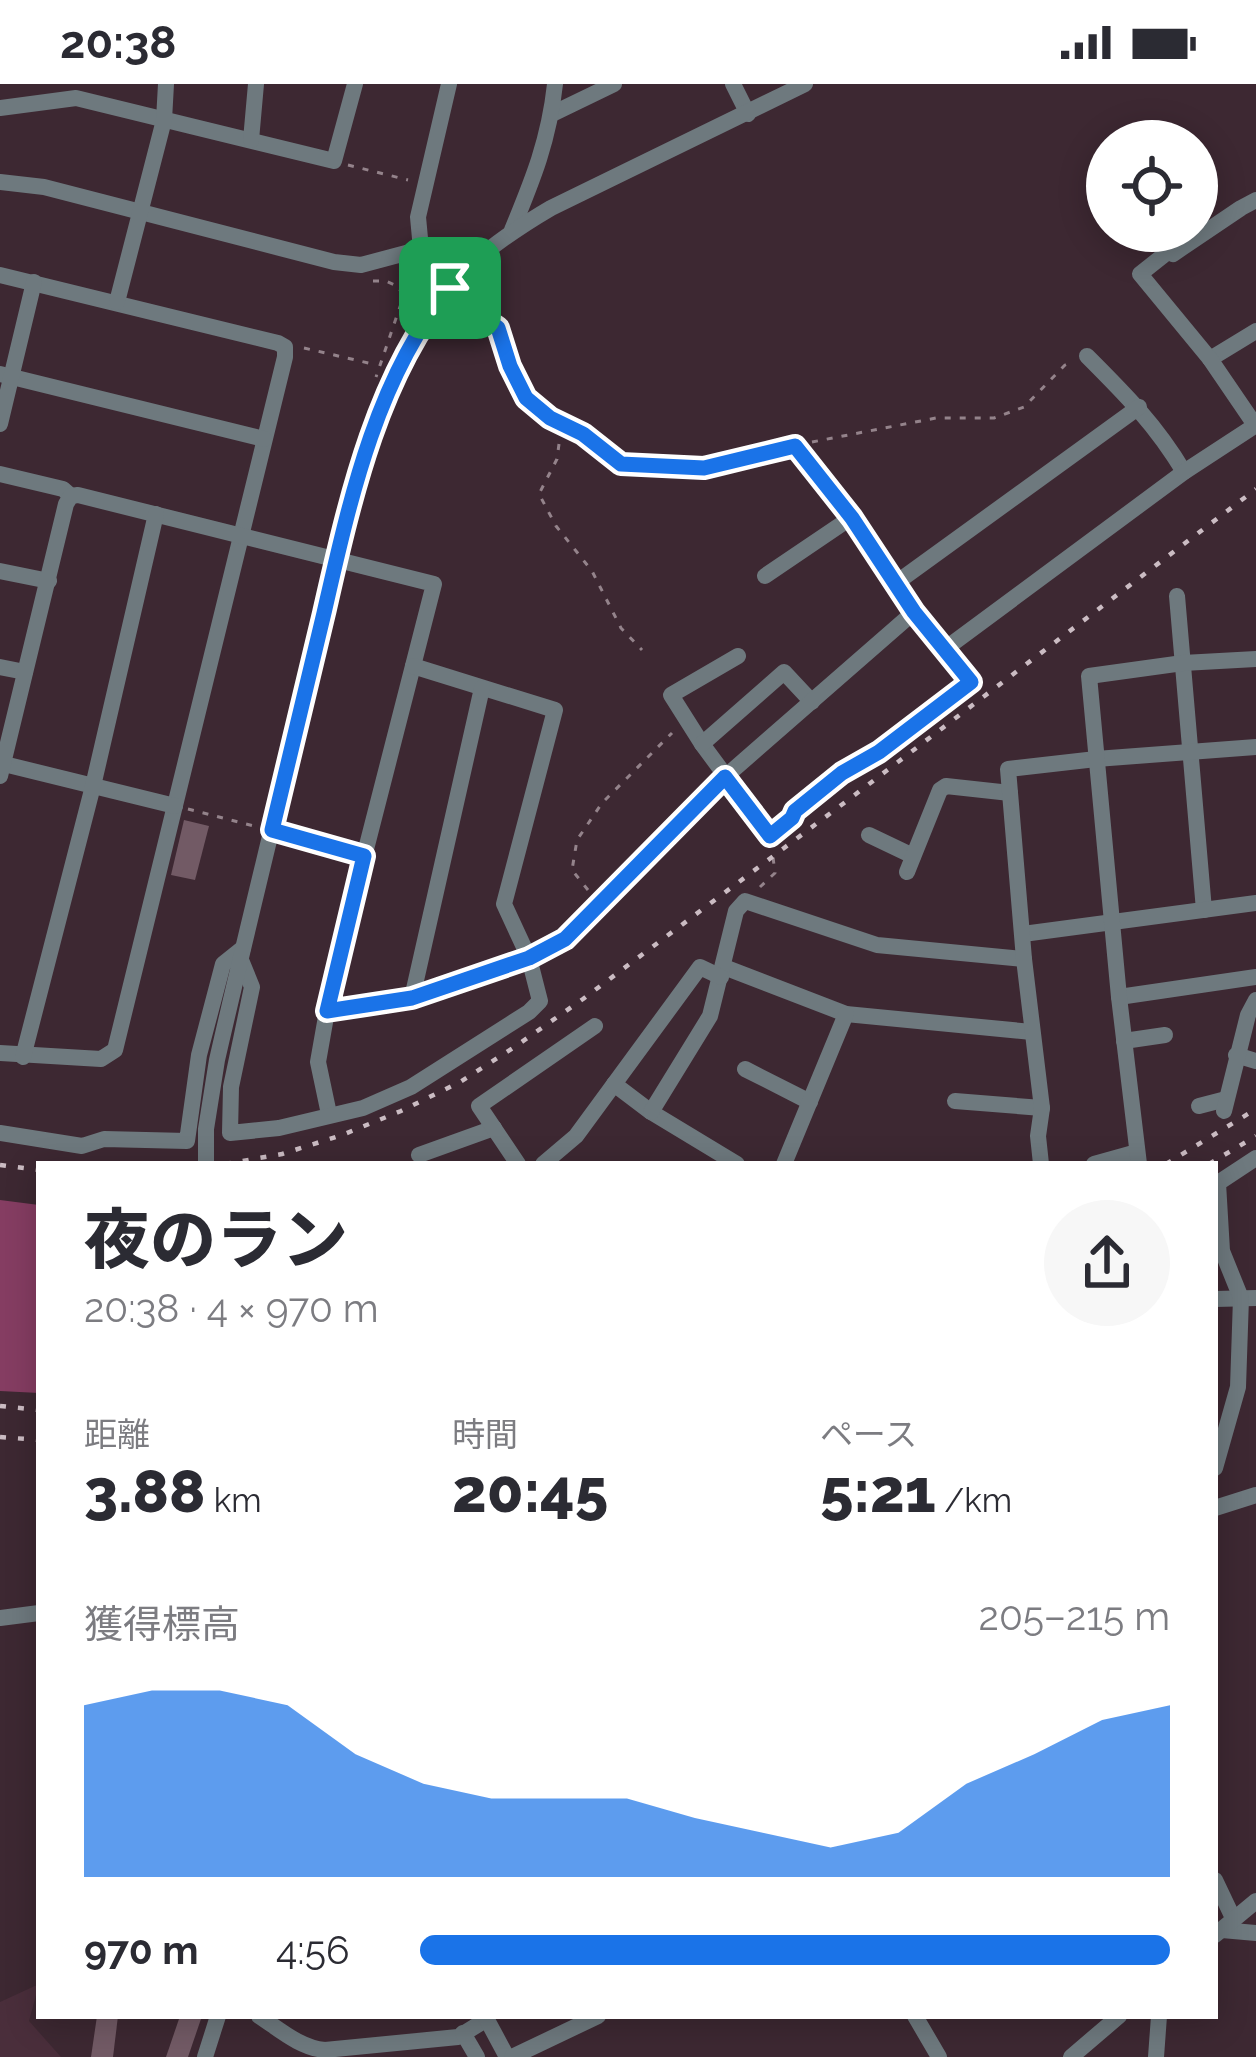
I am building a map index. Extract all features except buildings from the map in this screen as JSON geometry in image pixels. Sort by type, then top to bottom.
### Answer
[{"type":"street","points":[[117,302],[164,120],[166,84]]},
{"type":"street","points":[[250,140],[256,84]]},
{"type":"street","points":[[0,108],[76,91],[164,120],[334,161],[355,84]]},
{"type":"street","points":[[448,84],[418,217],[421,249],[428,265],[462,303],[498,328],[526,398],[621,464],[704,468],[795,446],[852,518],[914,612],[971,682],[879,752],[842,773],[770,836],[671,695],[738,656]]},
{"type":"street","points":[[512,230],[536,176],[555,84]]},
{"type":"street","points":[[552,114],[614,84]]},
{"type":"street","points":[[733,84],[748,114]]},
{"type":"street","points":[[206,1161],[217,1060],[266,828],[358,474],[420,329],[450,288],[512,230],[805,84]]},
{"type":"street","points":[[0,182],[44,187],[334,262],[361,265],[421,249]]},
{"type":"street","points":[[945,649],[1184,472],[1256,425],[1210,358],[1140,274],[1169,251],[1174,254],[1256,200]]},
{"type":"street","points":[[0,275],[285,347],[116,1050],[101,1059],[0,1053]]},
{"type":"street","points":[[0,424],[6,375],[34,282]]},
{"type":"street","points":[[1210,358],[1256,331]]},
{"type":"street","points":[[1087,356],[1139,407],[1184,472]]},
{"type":"street","points":[[6,375],[264,439]]},
{"type":"street","points":[[896,583],[1139,407]]},
{"type":"street","points":[[0,474],[63,489],[71,496],[434,584],[327,1011],[318,1063],[329,1114]]},
{"type":"street","points":[[71,496],[1,768],[175,806]]},
{"type":"street","points":[[23,1057],[156,514]]},
{"type":"street","points":[[765,576],[852,518]]},
{"type":"street","points":[[0,571],[49,581]]},
{"type":"street","points":[[1177,596],[1204,910]]},
{"type":"street","points":[[327,1011],[412,998],[529,958],[565,939],[725,777],[914,612]]},
{"type":"street","points":[[1138,1158],[1089,676],[1183,662],[1256,659]]},
{"type":"street","points":[[242,954],[252,987],[231,1087],[230,1133],[278,1128],[363,1108],[411,1087],[530,1012],[540,1001],[529,958],[504,904],[555,710],[413,666]]},
{"type":"street","points":[[0,667],[26,672]]},
{"type":"street","points":[[702,744],[784,672],[812,702]]},
{"type":"street","points":[[412,998],[482,688]]},
{"type":"street","points":[[1041,1161],[1042,1108],[1009,770],[1256,747]]},
{"type":"street","points":[[869,835],[910,864],[940,790],[946,786],[1010,793]]},
{"type":"street","points":[[266,828],[364,856]]},
{"type":"street","points":[[651,1112],[710,1016],[736,911],[745,901],[877,945],[1024,959]]},
{"type":"street","points":[[1024,934],[1256,903]]},
{"type":"street","points":[[0,1133],[82,1146],[104,1139],[187,1141],[199,1055],[223,964],[242,954]]},
{"type":"street","points":[[547,1161],[576,1136],[700,967],[846,1014],[1032,1032]]},
{"type":"street","points":[[1119,997],[1256,977]]},
{"type":"street","points":[[1199,1106],[1225,1105],[1247,1015],[1256,1000]]},
{"type":"street","points":[[785,1161],[846,1014]]},
{"type":"street","points":[[516,1161],[478,1106],[595,1026]]},
{"type":"street","points":[[1124,1041],[1166,1035]]},
{"type":"street","points":[[1236,1055],[1256,1061]]},
{"type":"street","points":[[745,1070],[810,1102]]},
{"type":"street","points":[[614,1084],[732,1161]]},
{"type":"street","points":[[955,1101],[1042,1108]]},
{"type":"street","points":[[419,1155],[494,1128]]},
{"type":"street","points":[[1218,1457],[1238,1387],[1249,1298],[1222,1251],[1218,1183],[1256,1158]]},
{"type":"street","points":[[1218,1299],[1249,1298]]},
{"type":"street","points":[[1218,1507],[1256,1495]]},
{"type":"street","points":[[0,1618],[36,1613]]},
{"type":"street","points":[[1218,1898],[1223,1928]]},
{"type":"street","points":[[1223,1928],[1256,1901]]},
{"type":"street","points":[[1223,1928],[1256,1933]]},
{"type":"street","points":[[205,2057],[217,2019]]},
{"type":"street","points":[[263,2019],[312,2053],[458,2037],[485,2019]]},
{"type":"street","points":[[487,2019],[509,2057],[591,2019]]},
{"type":"street","points":[[916,2019],[939,2057]]},
{"type":"street","points":[[1156,2057],[1159,2019]]},
{"type":"street","points":[[1071,2057],[1100,2023]]},
{"type":"street","points":[[464,2033],[477,2057]]},
{"type":"path","points":[[334,161],[411,181]]},
{"type":"path","points":[[362,280],[386,281],[399,287],[403,298],[373,388]]},
{"type":"path","points":[[285,347],[380,365]]},
{"type":"path","points":[[795,446],[936,418],[994,418],[1024,407],[1065,365],[1087,356]]},
{"type":"path","points":[[562,424],[557,459],[538,494],[556,526],[592,571],[621,628],[642,650]]},
{"type":"path","points":[[601,904],[572,870],[577,841],[602,802],[686,718]]},
{"type":"path","points":[[175,806],[266,828]]},
{"type":"path","points":[[745,901],[775,873],[770,836]]},
{"type":"shaded area","points":[[0,1200],[36,1205],[36,1393],[0,1391]]},
{"type":"shaded area","points":[[36,1985],[29,2021],[61,2057],[0,2057],[0,2002]]},
{"type":"railway","points":[[242,1161],[282,1154],[401,1111],[460,1082],[513,1048],[1256,489]]},
{"type":"railway","points":[[1171,1161],[1256,1109]]},
{"type":"railway","points":[[1214,1161],[1256,1136]]},
{"type":"railway","points":[[0,1165],[36,1170]]},
{"type":"railway","points":[[0,1406],[36,1410]]},
{"type":"railway","points":[[0,1437],[36,1440]]},
{"type":"route","points":[[450,288],[462,303],[498,328],[526,398],[621,464],[704,468],[795,446],[825,480],[914,612],[971,682],[879,752],[842,773],[770,836],[725,777],[565,939],[529,958],[412,998],[327,1011],[364,856],[272,830],[358,474],[410,347],[450,288]]}]
